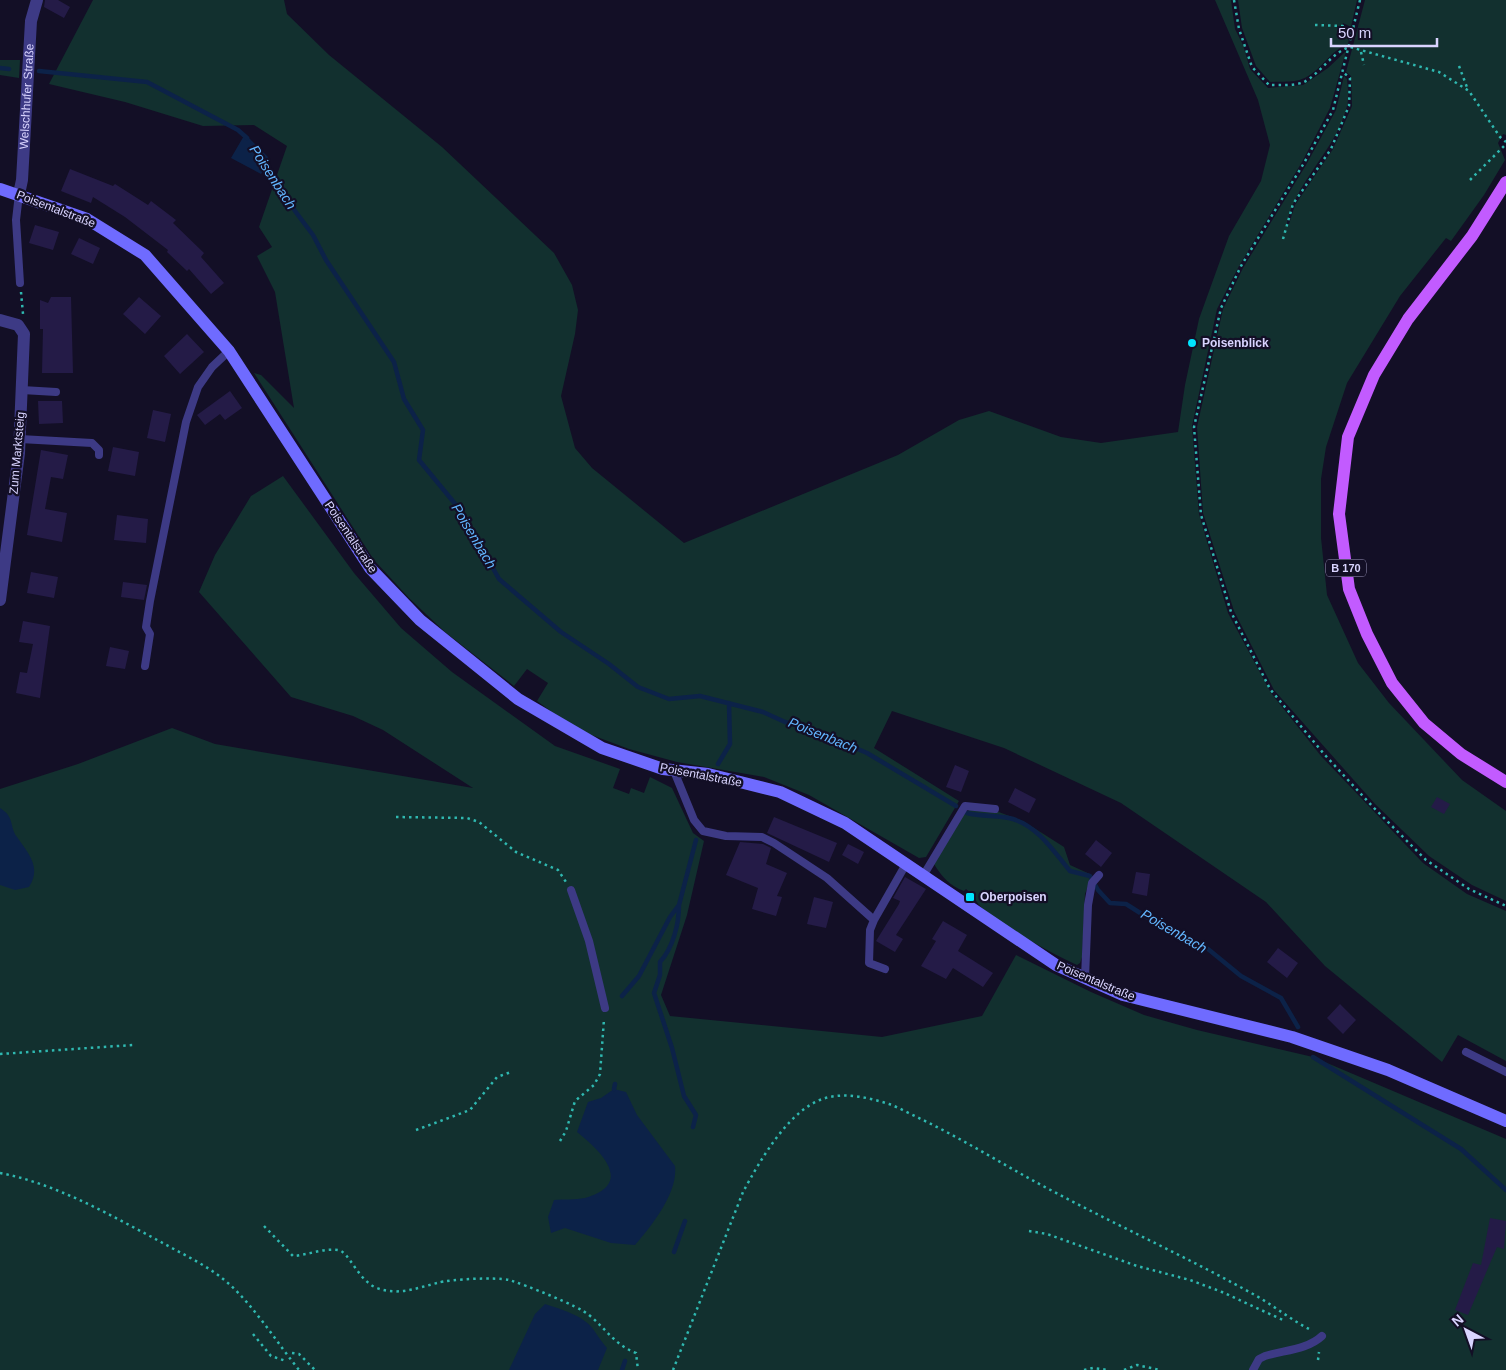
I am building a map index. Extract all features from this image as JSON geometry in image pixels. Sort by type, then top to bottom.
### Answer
[{"type":"main road","name":"B 170","points":[[1506,182],[1472,236],[1408,319],[1374,375],[1348,437],[1340,514],[1349,589],[1367,634],[1392,683],[1424,723],[1460,754],[1506,782]]},
{"type":"main road","name":"Poisentalstraße","points":[[0,189],[87,218],[145,255],[230,351],[370,568],[420,620],[518,699],[573,733],[602,748],[674,771],[708,774],[780,792],[845,823],[1056,965],[1123,995],[1292,1037],[1388,1070],[1506,1121]]},
{"type":"street","name":"Welschhufer Straße","points":[[19,194],[22,180],[31,21],[37,0]]},
{"type":"street","name":"Zum Marktsteig","points":[[0,320],[18,325],[24,334],[20,439],[0,600]]},
{"type":"lane","points":[[19,194],[16,220],[20,283]]},
{"type":"lane","points":[[145,666],[150,634],[146,627],[150,601],[186,422],[198,387],[212,367],[230,351]]},
{"type":"lane","points":[[22,390],[56,392]]},
{"type":"lane","points":[[20,439],[92,443],[99,450],[99,455]]},
{"type":"lane","points":[[674,771],[694,820],[703,832],[726,836],[762,837],[774,843],[828,878],[874,920]]},
{"type":"lane","points":[[923,876],[965,806],[995,809]]},
{"type":"lane","points":[[885,969],[869,963],[870,930],[906,864]]},
{"type":"lane","points":[[1085,978],[1088,905],[1092,883],[1099,875]]},
{"type":"lane","points":[[571,890],[589,941],[605,1008]]},
{"type":"lane","points":[[1466,1052],[1506,1072]]},
{"type":"lane","points":[[1253,1370],[1259,1359],[1265,1356],[1306,1346],[1322,1336]]},
{"type":"path","points":[[1234,0],[1239,29],[1252,68],[1269,85],[1302,83],[1326,66],[1342,49],[1350,47],[1440,72],[1469,91]]},
{"type":"path","points":[[1360,0],[1333,110],[1304,164],[1241,266],[1221,308],[1194,427],[1201,515],[1231,612],[1270,688],[1330,761],[1426,860],[1469,889],[1506,906]]},
{"type":"path","points":[[1315,25],[1343,26],[1353,32]]},
{"type":"path","points":[[1361,51],[1364,65]]},
{"type":"path","points":[[1459,66],[1469,91],[1506,143],[1470,180]]},
{"type":"path","points":[[1283,239],[1293,204],[1331,149],[1349,106],[1350,78],[1343,73]]},
{"type":"path","points":[[20,283],[23,309]]},
{"type":"path","points":[[396,817],[467,818],[479,822],[516,852],[558,870],[571,890]]},
{"type":"path","points":[[560,1141],[566,1131],[575,1101],[594,1085],[600,1074],[605,1008]]},
{"type":"path","points":[[0,1054],[133,1045]]},
{"type":"path","points":[[416,1130],[470,1110],[497,1077],[511,1072]]},
{"type":"path","points":[[673,1370],[743,1192],[757,1165],[772,1142],[790,1123],[817,1101],[830,1097],[858,1096],[890,1104],[925,1121],[1112,1224],[1254,1295],[1322,1336]]},
{"type":"path","points":[[0,1173],[31,1179],[104,1212],[212,1271],[231,1286],[299,1370]]},
{"type":"path","points":[[264,1226],[293,1256],[307,1255],[328,1249],[341,1250],[348,1255],[353,1267],[364,1280],[378,1288],[399,1292],[420,1289],[446,1281],[509,1280],[588,1314],[624,1348],[636,1353],[638,1370]]},
{"type":"path","points":[[1029,1231],[1047,1234],[1137,1266],[1190,1280],[1222,1292],[1285,1321]]},
{"type":"path","points":[[253,1334],[271,1356],[286,1361]]},
{"type":"path","points":[[292,1354],[299,1354],[315,1370]]},
{"type":"path","points":[[1124,1370],[1137,1366],[1160,1370]]},
{"type":"path","points":[[1084,1370],[1092,1368],[1108,1370]]},
{"type":"green space","points":[[93,0],[284,0],[287,14],[329,55],[442,147],[554,253],[572,285],[578,310],[575,334],[561,396],[575,448],[592,468],[684,543],[898,455],[959,420],[989,411],[1061,437],[1101,443],[1178,432],[1185,385],[1199,319],[1229,236],[1261,181],[1270,145],[1258,100],[1215,0],[1231,0],[1235,29],[1243,45],[1250,69],[1268,88],[1303,85],[1328,68],[1346,51],[1330,108],[1302,162],[1239,266],[1217,309],[1192,426],[1199,514],[1228,613],[1271,693],[1321,756],[1423,863],[1467,894],[1506,911],[1506,1061],[1458,1035],[1442,1062],[1325,966],[1266,902],[1121,803],[1004,748],[892,711],[874,748],[959,801],[926,857],[919,858],[809,795],[764,777],[677,762],[629,749],[589,734],[537,701],[548,683],[527,669],[514,686],[445,632],[409,598],[374,560],[254,373],[261,375],[294,408],[275,292],[257,256],[272,247],[259,227],[287,146],[254,125],[203,126],[125,102],[49,84]]},
{"type":"green space","points":[[1238,0],[1357,0],[1351,27],[1343,23],[1342,29],[1350,34],[1348,44],[1336,51],[1314,72],[1302,79],[1270,82],[1256,66],[1242,28]]},
{"type":"green space","points":[[1365,0],[1506,0],[1506,135],[1503,134],[1498,143],[1505,160],[1484,195],[1451,241],[1446,238],[1400,296],[1347,383],[1326,447],[1321,479],[1321,538],[1327,595],[1358,663],[1389,703],[1462,780],[1506,811],[1506,901],[1472,885],[1429,856],[1375,804],[1274,690],[1234,611],[1203,513],[1197,427],[1223,309],[1243,268],[1306,165],[1336,110],[1344,76],[1347,79],[1348,100],[1342,122],[1334,138],[1297,195],[1286,227],[1289,224],[1295,205],[1333,149],[1352,106],[1351,76],[1346,72]]},
{"type":"green space","points":[[0,60],[20,60],[19,78],[0,75]]},
{"type":"green space","points":[[283,476],[354,573],[401,628],[452,672],[555,746],[620,769],[613,788],[629,794],[631,788],[644,793],[650,777],[672,788],[693,833],[704,841],[687,915],[661,995],[670,1016],[882,1037],[982,1016],[1016,955],[1091,992],[1144,1015],[1197,1030],[1313,1057],[1506,1139],[1506,1370],[0,1370],[0,789],[78,764],[172,728],[215,744],[473,788],[383,730],[353,716],[291,697],[199,592],[215,555],[251,496]]},
{"type":"green space","points":[[970,809],[996,811],[1023,821],[1064,847],[1070,865],[1092,875],[1085,894],[1082,957],[1080,963],[1077,965],[1053,953],[1002,923],[981,907],[966,889],[964,891],[950,884],[937,869],[934,864],[962,813],[966,814]]},
{"type":"water","points":[[245,134],[268,157],[269,161],[261,174],[231,158]]},
{"type":"water","points":[[0,808],[10,818],[15,833],[32,861],[34,873],[29,887],[15,890],[0,885]]},
{"type":"water","points":[[614,1089],[626,1092],[637,1115],[675,1166],[675,1176],[668,1198],[649,1228],[635,1245],[611,1243],[565,1228],[551,1233],[548,1217],[554,1200],[585,1198],[600,1192],[608,1184],[611,1176],[609,1167],[595,1148],[577,1132],[588,1102],[601,1098]]},
{"type":"water","points":[[545,1304],[564,1310],[589,1324],[607,1348],[598,1370],[509,1370],[535,1314]]},
{"type":"building","points":[[45,0],[58,0],[70,7],[64,18],[44,7]]},
{"type":"building","points":[[70,169],[113,186],[115,184],[148,205],[151,201],[176,220],[173,223],[204,253],[201,257],[224,283],[211,294],[189,269],[187,271],[167,252],[168,250],[125,217],[93,197],[91,203],[61,191]]},
{"type":"building","points":[[35,225],[59,232],[53,250],[29,243]]},
{"type":"building","points":[[79,238],[100,248],[93,264],[71,254]]},
{"type":"building","points":[[51,297],[71,297],[73,373],[42,373],[43,329],[40,329],[40,300],[48,303]]},
{"type":"building","points":[[139,297],[161,316],[145,334],[123,314]]},
{"type":"building","points":[[187,334],[204,352],[180,374],[164,356]]},
{"type":"building","points":[[230,391],[242,408],[225,420],[220,414],[205,425],[197,415]]},
{"type":"building","points":[[38,401],[62,401],[63,423],[39,424]]},
{"type":"building","points":[[153,410],[171,414],[165,442],[147,438]]},
{"type":"building","points":[[113,447],[139,452],[135,476],[108,471]]},
{"type":"building","points":[[41,450],[68,455],[63,479],[51,477],[45,509],[67,513],[62,542],[27,535]]},
{"type":"building","points":[[117,515],[148,519],[146,543],[114,540]]},
{"type":"building","points":[[31,572],[58,577],[54,598],[27,593]]},
{"type":"building","points":[[123,582],[147,585],[144,600],[121,597]]},
{"type":"building","points":[[23,621],[50,626],[40,698],[16,693],[20,672],[27,673],[33,644],[19,642]]},
{"type":"building","points":[[110,647],[129,651],[125,669],[106,666]]},
{"type":"building","points":[[955,765],[969,771],[961,792],[946,787]]},
{"type":"building","points":[[1015,788],[1036,799],[1029,813],[1008,802]]},
{"type":"building","points":[[1437,797],[1450,804],[1444,814],[1431,807]]},
{"type":"building","points":[[774,817],[837,843],[829,862],[767,833]]},
{"type":"building","points":[[1096,840],[1112,853],[1101,867],[1085,854]]},
{"type":"building","points":[[740,842],[763,844],[771,848],[766,864],[787,873],[777,896],[782,897],[776,916],[752,909],[758,888],[726,875]]},
{"type":"building","points":[[848,844],[864,852],[858,864],[842,855]]},
{"type":"building","points":[[1136,872],[1150,874],[1147,896],[1132,893]]},
{"type":"building","points":[[905,877],[926,889],[896,935],[903,939],[895,952],[876,941],[899,904],[900,901],[893,898]]},
{"type":"building","points":[[814,897],[833,902],[826,928],[807,924]]},
{"type":"building","points":[[943,921],[967,935],[958,951],[993,973],[983,987],[953,968],[946,979],[921,966],[936,941],[932,939]]},
{"type":"building","points":[[1278,948],[1298,963],[1287,978],[1267,962]]},
{"type":"building","points":[[1340,1004],[1356,1020],[1343,1034],[1327,1018]]},
{"type":"building","points":[[1490,1218],[1506,1221],[1504,1249],[1497,1247],[1468,1315],[1455,1310],[1473,1263],[1481,1265]]},
{"type":"waterway","name":"Poisenbach","points":[[0,68],[9,69]]},
{"type":"waterway","name":"Poisenbach","points":[[39,71],[147,82],[238,130],[247,138]]},
{"type":"waterway","name":"Poisenbach","points":[[262,164],[280,184],[295,211],[313,235],[326,260],[394,362],[404,399],[423,430],[419,460],[461,511],[499,579],[561,632],[609,664],[638,687],[669,699],[700,696],[763,712],[785,722],[814,730],[867,753],[956,806]]},
{"type":"waterway","points":[[718,764],[730,744],[729,703]]},
{"type":"waterway","name":"Poisenbach","points":[[967,813],[1013,819],[1031,828],[1045,841],[1070,871],[1090,876],[1098,890],[1110,903],[1126,904],[1164,928],[1208,949],[1241,976],[1281,998],[1298,1027]]},
{"type":"waterway","points":[[622,996],[639,976],[670,917],[679,905],[696,840]]},
{"type":"waterway","points":[[679,905],[674,935],[665,956],[660,962],[660,975],[654,993],[672,1048],[684,1096],[696,1115],[693,1127]]},
{"type":"waterway","name":"Poisenbach","points":[[1313,1057],[1461,1149],[1506,1190]]},
{"type":"waterway","points":[[614,1089],[615,1084]]},
{"type":"waterway","points":[[674,1252],[685,1221]]},
{"type":"waterway","points":[[622,1370],[625,1361]]},
{"type":"place","name":"Poisenblick","points":[[1192,343]]},
{"type":"place","name":"Oberpoisen","points":[[970,897]]}]
